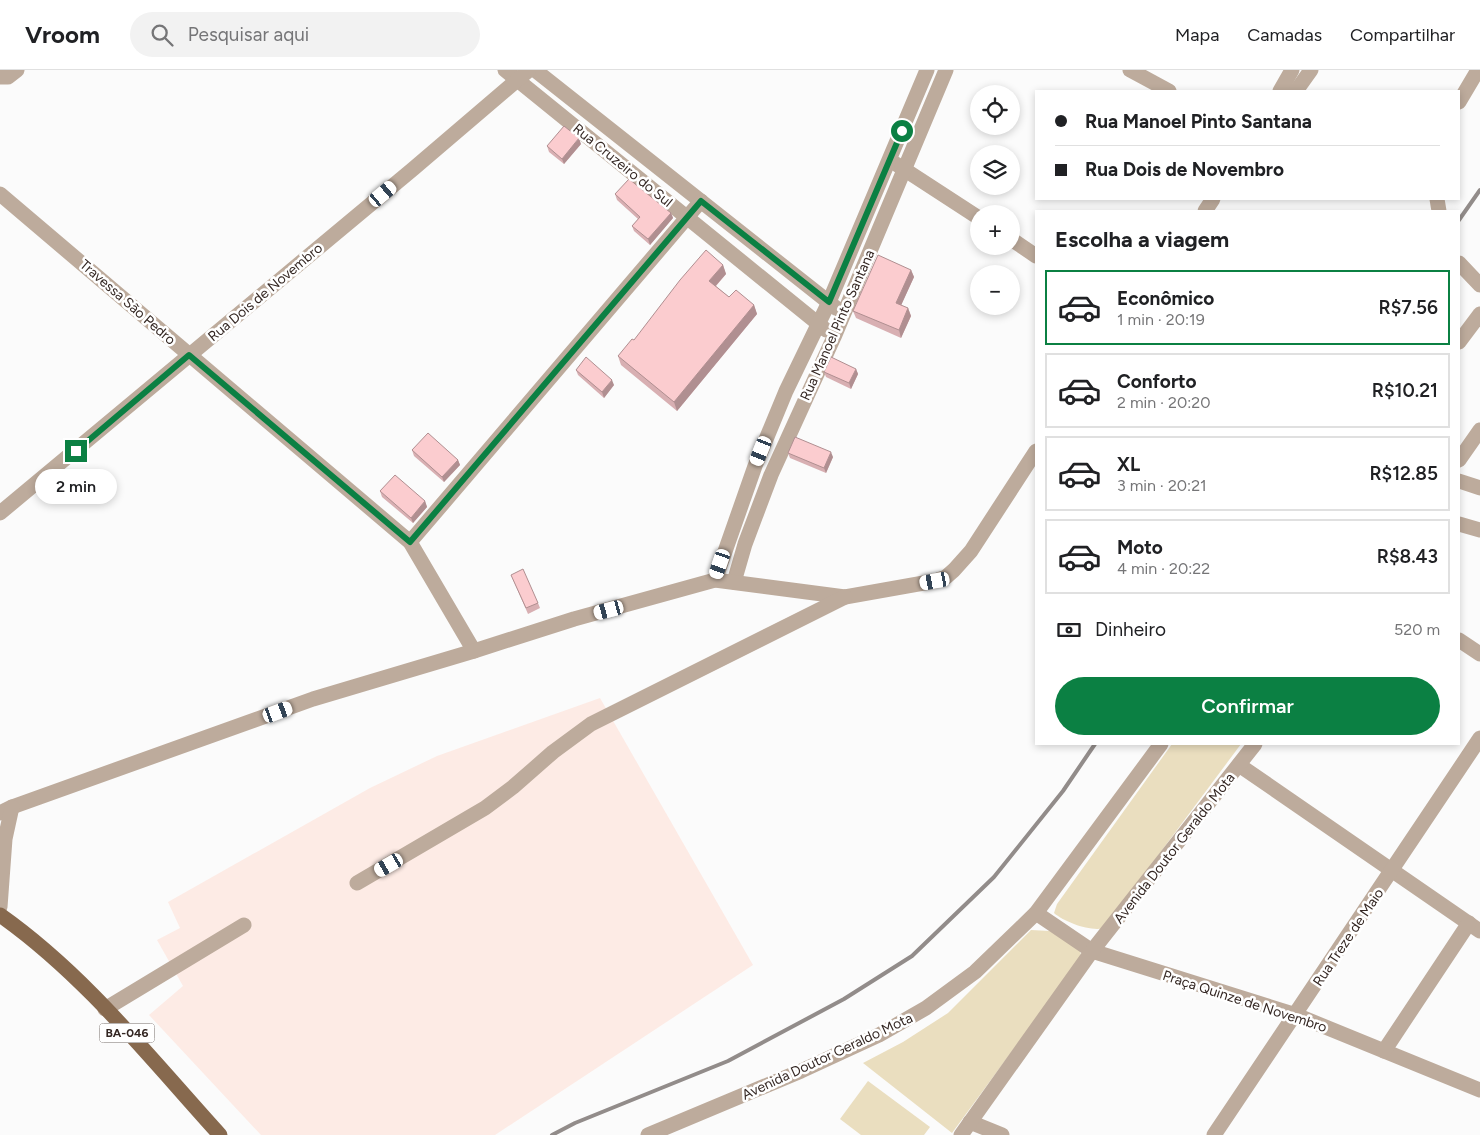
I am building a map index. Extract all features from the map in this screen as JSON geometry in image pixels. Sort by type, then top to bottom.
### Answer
[{"type":"main road","name":"BA-046","points":[[0,915],[29,936],[89,991],[220,1135]]},
{"type":"street","points":[[0,77],[8,78],[17,70]]},
{"type":"street","name":"Rua Cruzeiro do Sul","points":[[505,70],[834,337]]},
{"type":"street","name":"Rua Dois de Novembro","points":[[0,513],[529,70]]},
{"type":"street","name":"Rua Cruzeiro do Sul","points":[[535,70],[843,314]]},
{"type":"street","name":"Rua Manoel Pinto Santana","points":[[715,580],[755,466],[786,391],[819,325],[927,70]]},
{"type":"street","name":"Rua Manoel Pinto Santana","points":[[734,582],[745,544],[770,475],[834,337],[946,70]]},
{"type":"street","points":[[1130,70],[1163,82]]},
{"type":"street","points":[[1282,90],[1297,83],[1311,70]]},
{"type":"street","points":[[1460,100],[1478,70]]},
{"type":"street","points":[[890,159],[970,212]]},
{"type":"street","name":"Travessa São Pedro","points":[[0,194],[410,542],[474,651]]},
{"type":"street","points":[[410,542],[701,201]]},
{"type":"street","points":[[1020,245],[1035,255]]},
{"type":"street","points":[[1460,264],[1480,285]]},
{"type":"street","points":[[1460,341],[1480,314]]},
{"type":"street","points":[[1460,459],[1480,430]]},
{"type":"street","points":[[357,883],[485,808],[513,787],[553,752],[591,724],[845,597],[935,581],[946,577],[971,551],[1035,453]]},
{"type":"street","points":[[1460,481],[1480,488]]},
{"type":"street","points":[[1460,524],[1480,530]]},
{"type":"street","points":[[0,907],[6,810],[313,699],[574,619],[715,580],[845,597]]},
{"type":"street","points":[[1460,641],[1480,654]]},
{"type":"street","name":"Rua Treze de Maio","points":[[1214,1135],[1480,738]]},
{"type":"street","name":"Avenida Doutor Geraldo Mota","points":[[648,1135],[801,1071],[878,1035],[926,1008],[975,972],[1036,913],[1160,745]]},
{"type":"street","name":"Avenida Doutor Geraldo Mota","points":[[965,1129],[1092,951],[1253,745]]},
{"type":"street","points":[[1239,765],[1474,927],[1384,1051]]},
{"type":"street","points":[[1036,913],[1092,951]]},
{"type":"street","points":[[105,1009],[244,925]]},
{"type":"street","name":"Praça Quinze de Novembro","points":[[1092,951],[1296,1015],[1480,1090]]},
{"type":"street","points":[[965,1129],[1002,1135]]},
{"type":"shaded area","points":[[600,698],[753,965],[495,1135],[261,1135],[149,1015],[183,986],[157,940],[180,928],[168,902],[370,788],[437,756]]},
{"type":"shaded area","points":[[1171,745],[1240,745],[1104,928],[1092,929],[1071,923],[1054,913],[1057,904]]},
{"type":"shaded area","points":[[1031,930],[1050,931],[1080,949],[1081,957],[952,1133],[863,1063],[903,1042],[948,1013]]},
{"type":"shaded area","points":[[868,1081],[930,1127],[924,1135],[861,1135],[840,1119]]},
{"type":"building","points":[[564,126],[579,138],[562,159],[547,146]]},
{"type":"building","points":[[629,179],[671,213],[648,239],[632,226],[640,217],[615,194]]},
{"type":"building","points":[[706,250],[723,265],[709,281],[729,297],[736,290],[754,305],[674,402],[618,356],[632,339],[634,340],[680,280]]},
{"type":"building","points":[[878,255],[911,270],[896,303],[908,308],[899,330],[853,311]]},
{"type":"building","points":[[586,357],[612,380],[602,392],[576,370]]},
{"type":"building","points":[[831,357],[856,369],[849,383],[824,372]]},
{"type":"building","points":[[428,433],[458,460],[442,477],[412,450]]},
{"type":"building","points":[[795,437],[831,452],[824,468],[788,453]]},
{"type":"building","points":[[395,475],[425,501],[411,518],[380,491]]},
{"type":"building","points":[[523,569],[538,603],[526,608],[511,575]]},
{"type":"railway","points":[[1460,219],[1480,190]]},
{"type":"railway","points":[[552,1135],[575,1123],[728,1061],[844,999],[912,956],[994,877],[1063,791],[1094,745]]},
{"type":"route","points":[[76,451],[189,355],[410,542],[701,201],[829,302],[902,131]]}]
